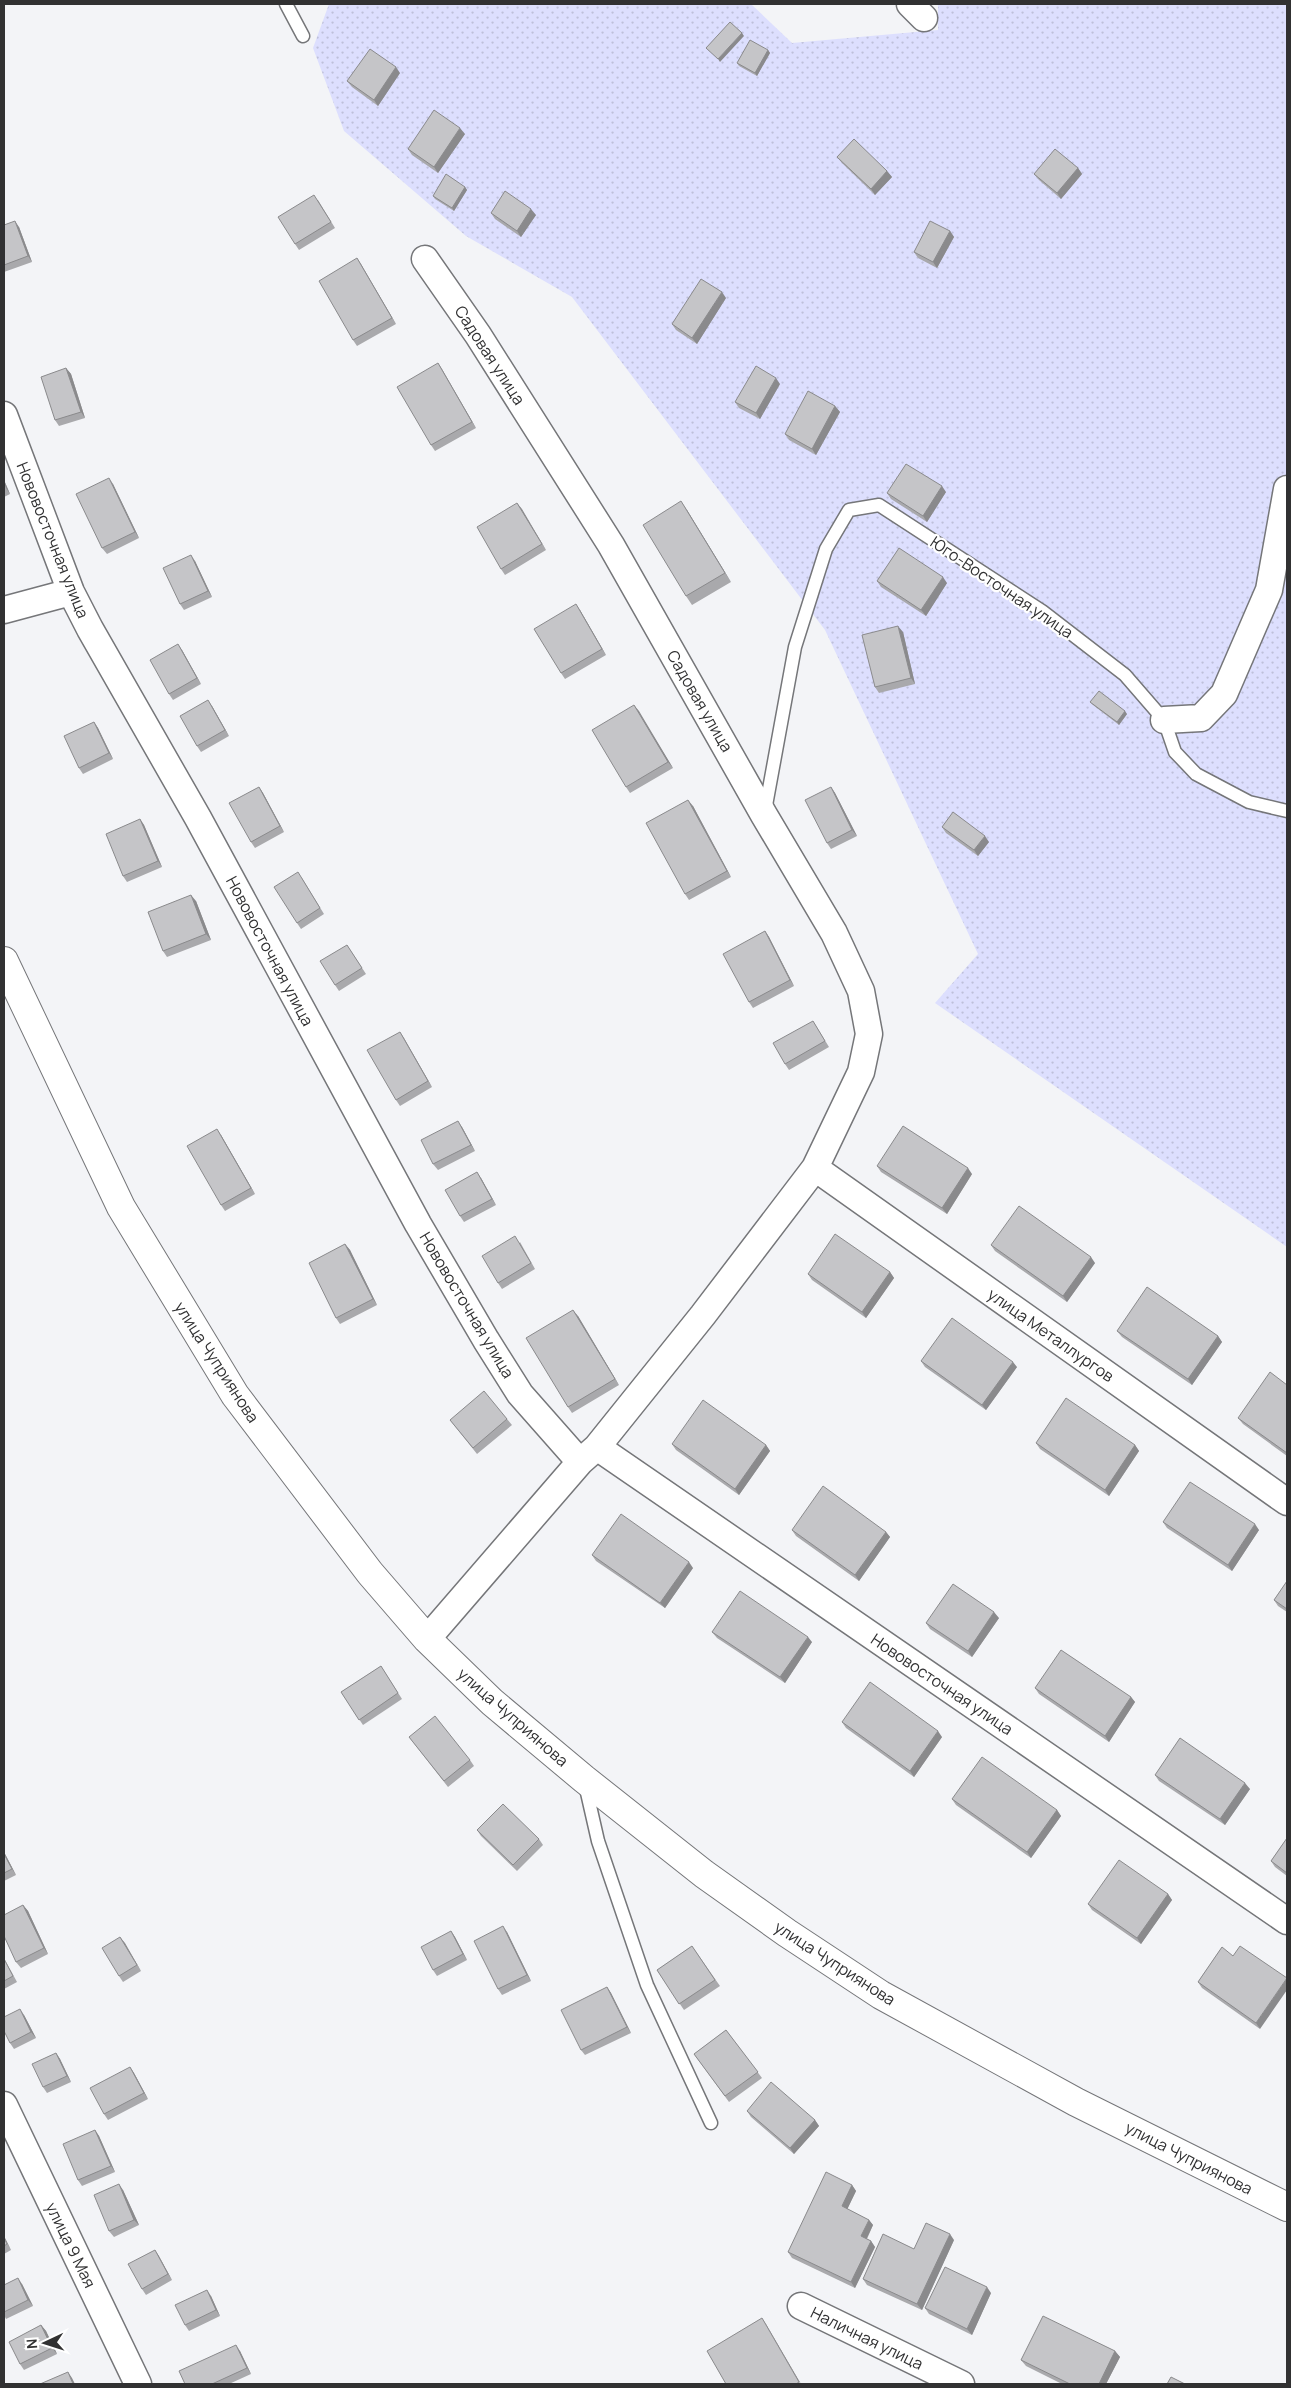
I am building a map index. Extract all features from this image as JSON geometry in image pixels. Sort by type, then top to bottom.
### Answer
[{"type":"street","name":"Садовая улица","points":[[425,259],[478,335],[611,545],[834,933],[861,991],[869,1034],[861,1072],[815,1168],[703,1315],[588,1455],[427,1639]]},
{"type":"street","name":"Нововосточная улица","points":[[4,415],[71,592],[198,818],[418,1224],[520,1394],[588,1455],[1287,1921]]},
{"type":"street","points":[[1164,720],[1201,718],[1224,694],[1269,590],[1287,489]]},
{"type":"street","points":[[4,610],[71,592]]},
{"type":"street","name":"улица Чуприянова","points":[[4,961],[122,1207],[235,1395],[370,1573],[427,1639],[492,1702],[584,1779],[704,1874],[787,1933],[881,1995],[1076,2102],[1287,2207]]},
{"type":"street","name":"улица Металлургов","points":[[815,1168],[1287,1502]]},
{"type":"street","name":"улица 9 Мая","points":[[4,2105],[138,2384]]},
{"type":"street","name":"Наличная улица","points":[[801,2306],[961,2384]]},
{"type":"lane","points":[[286,4],[303,36]]},
{"type":"lane","name":"Юго-Восточная улица","points":[[764,814],[795,647],[826,549],[849,510],[879,505],[1042,611],[1125,675],[1164,720]]},
{"type":"lane","points":[[1164,720],[1175,752],[1196,774],[1250,802],[1287,811]]},
{"type":"lane","points":[[584,1779],[598,1841],[647,1985],[711,2123]]},
{"type":"shaded area","points":[[329,4],[751,4],[792,43],[938,30],[938,4],[1287,4],[1287,1247],[935,1003],[978,954],[825,630],[572,297],[466,236],[344,131],[313,48]]},
{"type":"building","points":[[730,22],[742,33],[718,59],[706,48]]},
{"type":"building","points":[[750,40],[768,50],[755,73],[737,63]]},
{"type":"building","points":[[370,49],[396,67],[374,100],[347,81]]},
{"type":"building","points":[[434,110],[460,128],[434,167],[408,149]]},
{"type":"building","points":[[854,139],[887,171],[871,189],[837,157]]},
{"type":"building","points":[[1055,149],[1078,168],[1057,193],[1034,174]]},
{"type":"building","points":[[446,174],[465,187],[452,208],[433,196]]},
{"type":"building","points":[[505,191],[531,209],[517,231],[491,213]]},
{"type":"building","points":[[314,195],[331,222],[295,244],[278,217]]},
{"type":"building","points":[[15,221],[28,256],[4,265],[4,225]]},
{"type":"building","points":[[930,221],[950,231],[933,262],[914,252]]},
{"type":"building","points":[[357,258],[392,318],[353,340],[319,281]]},
{"type":"building","points":[[701,279],[722,292],[692,338],[672,324]]},
{"type":"building","points":[[438,363],[472,422],[431,445],[397,387]]},
{"type":"building","points":[[756,366],[776,378],[756,413],[735,402]]},
{"type":"building","points":[[66,368],[81,412],[55,420],[41,377]]},
{"type":"building","points":[[808,391],[835,406],[812,449],[785,434]]},
{"type":"building","points":[[906,464],[942,486],[923,516],[887,493]]},
{"type":"building","points":[[109,478],[135,532],[102,548],[76,494]]},
{"type":"building","points":[[681,501],[725,573],[686,596],[643,525]]},
{"type":"building","points":[[517,503],[542,544],[501,569],[477,527]]},
{"type":"building","points":[[899,548],[943,577],[921,610],[877,581]]},
{"type":"building","points":[[191,555],[208,591],[180,604],[163,568]]},
{"type":"building","points":[[576,604],[602,649],[561,673],[534,629]]},
{"type":"building","points":[[898,626],[911,678],[875,687],[862,635]]},
{"type":"building","points":[[178,644],[197,678],[169,694],[150,660]]},
{"type":"building","points":[[1099,691],[1125,711],[1117,722],[1090,702]]},
{"type":"building","points":[[208,700],[225,730],[197,746],[180,716]]},
{"type":"building","points":[[634,705],[668,762],[626,787],[592,730]]},
{"type":"building","points":[[94,722],[109,753],[79,768],[64,736]]},
{"type":"building","points":[[259,787],[280,826],[251,842],[229,803]]},
{"type":"building","points":[[831,787],[852,830],[827,843],[805,800]]},
{"type":"building","points":[[688,800],[727,871],[685,894],[646,823]]},
{"type":"building","points":[[953,812],[985,836],[974,850],[942,827]]},
{"type":"building","points":[[140,819],[158,861],[123,876],[106,834]]},
{"type":"building","points":[[298,872],[320,908],[297,923],[274,887]]},
{"type":"building","points":[[191,895],[206,934],[163,951],[148,912]]},
{"type":"building","points":[[765,931],[790,980],[749,1002],[723,954]]},
{"type":"building","points":[[347,945],[362,968],[335,985],[320,961]]},
{"type":"building","points":[[813,1021],[825,1041],[785,1064],[773,1043]]},
{"type":"building","points":[[400,1032],[428,1081],[396,1100],[367,1050]]},
{"type":"building","points":[[458,1121],[471,1145],[433,1164],[421,1140]]},
{"type":"building","points":[[903,1126],[968,1168],[942,1208],[877,1166]]},
{"type":"building","points":[[217,1129],[251,1188],[221,1205],[187,1146]]},
{"type":"building","points":[[477,1172],[492,1199],[460,1216],[445,1190]]},
{"type":"building","points":[[1019,1206],[1091,1257],[1063,1296],[991,1245]]},
{"type":"building","points":[[835,1234],[890,1272],[862,1312],[808,1274]]},
{"type":"building","points":[[515,1236],[531,1263],[498,1283],[482,1256]]},
{"type":"building","points":[[345,1244],[373,1299],[336,1318],[309,1263]]},
{"type":"building","points":[[1147,1287],[1218,1336],[1188,1379],[1117,1331]]},
{"type":"building","points":[[573,1310],[615,1379],[568,1407],[526,1338]]},
{"type":"building","points":[[952,1318],[1013,1362],[982,1405],[921,1361]]},
{"type":"building","points":[[1270,1372],[1287,1385],[1287,1453],[1238,1418]]},
{"type":"building","points":[[484,1391],[507,1419],[473,1448],[450,1420]]},
{"type":"building","points":[[1066,1398],[1135,1445],[1105,1490],[1036,1443]]},
{"type":"building","points":[[703,1400],[766,1445],[735,1489],[672,1444]]},
{"type":"building","points":[[1190,1482],[1255,1524],[1228,1565],[1163,1522]]},
{"type":"building","points":[[823,1486],[886,1532],[855,1575],[792,1530]]},
{"type":"building","points":[[621,1514],[689,1562],[660,1603],[592,1555]]},
{"type":"building","points":[[1287,1581],[1287,1609],[1274,1600]]},
{"type":"building","points":[[953,1584],[994,1612],[968,1651],[926,1623]]},
{"type":"building","points":[[740,1591],[808,1637],[780,1677],[712,1632]]},
{"type":"building","points":[[1061,1650],[1131,1697],[1105,1736],[1035,1688]]},
{"type":"building","points":[[381,1666],[398,1693],[359,1720],[341,1692]]},
{"type":"building","points":[[870,1682],[938,1731],[910,1771],[842,1722]]},
{"type":"building","points":[[435,1716],[470,1760],[444,1781],[409,1737]]},
{"type":"building","points":[[1180,1738],[1245,1783],[1220,1819],[1155,1775]]},
{"type":"building","points":[[982,1757],[1057,1810],[1027,1852],[952,1799]]},
{"type":"building","points":[[503,1804],[539,1839],[513,1865],[477,1830]]},
{"type":"building","points":[[1287,1838],[1287,1873],[1271,1861]]},
{"type":"building","points":[[4,1854],[12,1869],[4,1873]]},
{"type":"building","points":[[1119,1860],[1168,1894],[1137,1938],[1088,1904]]},
{"type":"building","points":[[23,1905],[44,1948],[16,1962],[4,1936],[4,1915]]},
{"type":"building","points":[[503,1926],[527,1975],[498,1989],[474,1941]]},
{"type":"building","points":[[451,1931],[463,1954],[433,1970],[421,1947]]},
{"type":"building","points":[[120,1937],[137,1965],[119,1976],[102,1948]]},
{"type":"building","points":[[692,1946],[715,1980],[679,2004],[657,1970]]},
{"type":"building","points":[[1240,1946],[1287,1978],[1256,2023],[1198,1982],[1222,1947],[1233,1956]]},
{"type":"building","points":[[4,1959],[13,1976],[4,1981]]},
{"type":"building","points":[[607,1987],[627,2027],[581,2050],[561,2010]]},
{"type":"building","points":[[20,2009],[31,2032],[10,2043],[4,2031],[4,2017]]},
{"type":"building","points":[[726,2030],[758,2072],[725,2096],[694,2054]]},
{"type":"building","points":[[56,2053],[67,2076],[43,2087],[32,2064]]},
{"type":"building","points":[[130,2067],[144,2093],[104,2114],[90,2088]]},
{"type":"building","points":[[771,2082],[815,2120],[790,2148],[747,2111]]},
{"type":"building","points":[[95,2130],[111,2166],[78,2180],[63,2144]]},
{"type":"building","points":[[826,2172],[852,2185],[842,2206],[869,2220],[861,2236],[871,2241],[851,2282],[788,2252]]},
{"type":"building","points":[[119,2184],[134,2220],[109,2231],[94,2195]]},
{"type":"building","points":[[926,2223],[950,2234],[917,2304],[863,2279],[883,2234],[914,2249]]},
{"type":"building","points":[[155,2250],[168,2274],[142,2289],[128,2264]]},
{"type":"building","points":[[945,2267],[987,2287],[967,2329],[925,2308]]},
{"type":"building","points":[[18,2278],[28,2300],[4,2312],[4,2285]]},
{"type":"building","points":[[207,2290],[216,2310],[185,2325],[175,2305]]},
{"type":"building","points":[[1043,2316],[1115,2351],[1099,2384],[1070,2384],[1021,2360]]},
{"type":"building","points":[[762,2318],[799,2382],[796,2384],[726,2384],[707,2351]]},
{"type":"building","points":[[41,2325],[52,2348],[20,2364],[9,2342]]},
{"type":"building","points":[[236,2345],[247,2368],[212,2384],[185,2384],[179,2371]]},
{"type":"building","points":[[68,2372],[73,2384],[40,2384]]},
{"type":"building","points":[[1171,2377],[1185,2384],[1167,2384]]}]
